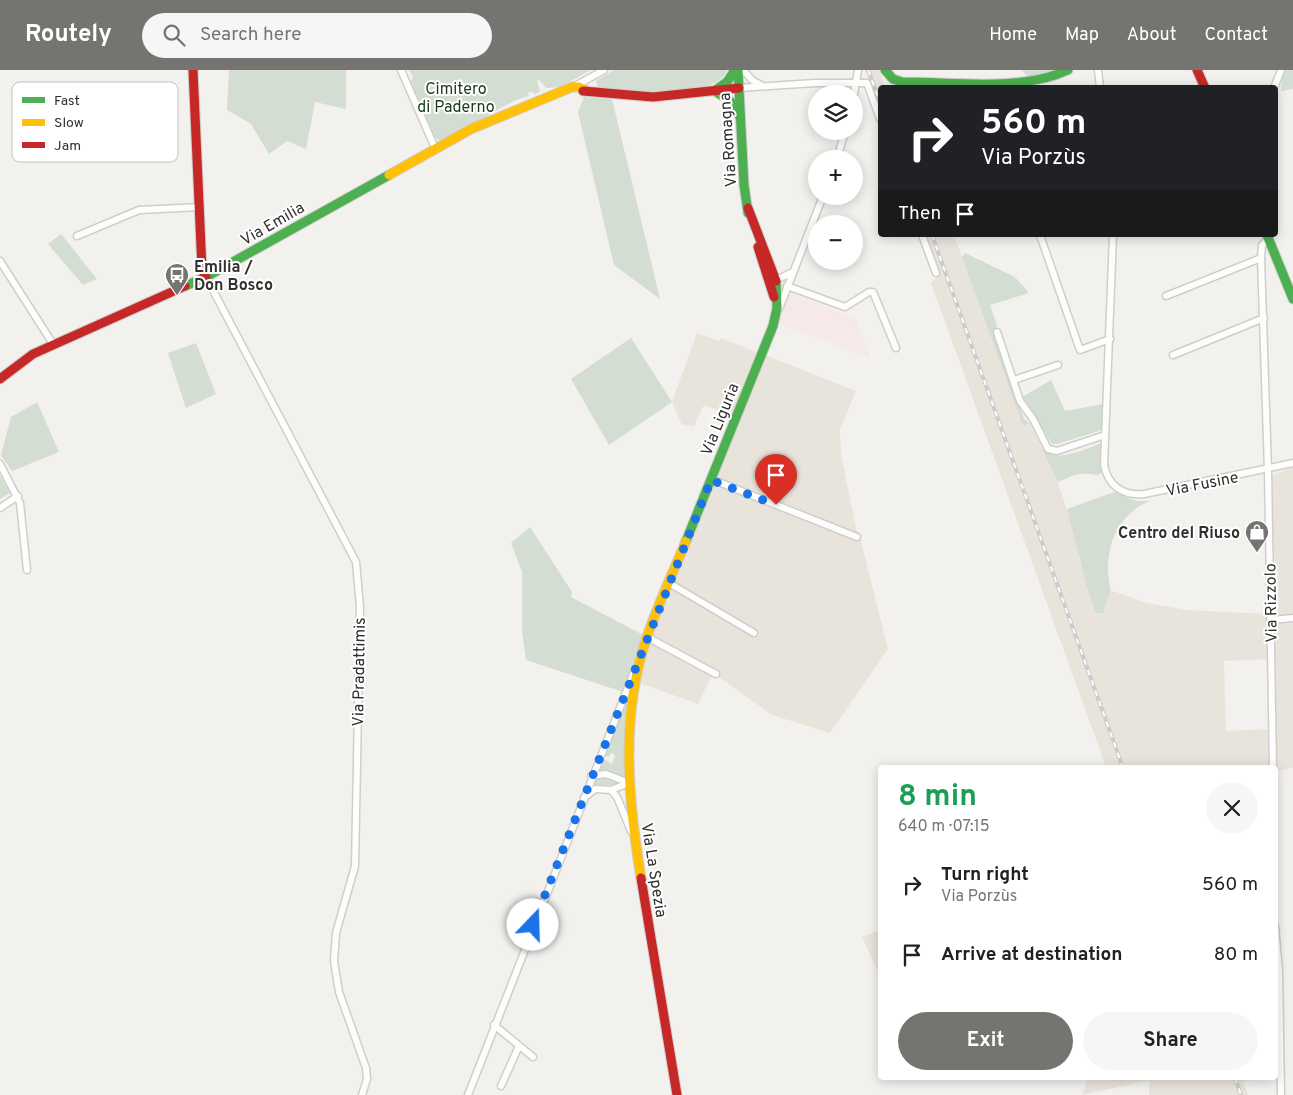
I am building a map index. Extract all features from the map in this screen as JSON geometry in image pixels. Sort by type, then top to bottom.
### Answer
[{"type":"main road","points":[[193,70],[202,269],[206,277]]},
{"type":"main road","points":[[736,70],[727,82],[715,91],[730,101],[741,121]]},
{"type":"main road","name":"Via Romagna","points":[[736,70],[751,228],[777,290],[775,317]]},
{"type":"main road","points":[[884,70],[902,85],[1018,84],[1048,79],[1068,70]]},
{"type":"main road","points":[[1197,70],[1204,85]]},
{"type":"main road","name":"Via Emilia","points":[[0,379],[18,364],[53,344],[206,277],[484,122],[572,87],[579,87],[587,91]]},
{"type":"main road","name":"Via Emilia","points":[[559,93],[587,91],[645,97],[739,88]]},
{"type":"main road","points":[[1268,237],[1293,299]]},
{"type":"main road","name":"Via Liguria","points":[[643,650],[775,317]]},
{"type":"main road","name":"Via La Spezia","points":[[643,650],[630,734],[629,783],[635,840],[677,1095]]},
{"type":"street","points":[[401,70],[435,148]]},
{"type":"street","points":[[572,87],[604,70]]},
{"type":"street","points":[[743,70],[752,80],[763,86]]},
{"type":"street","points":[[856,85],[858,70]]},
{"type":"street","points":[[1098,70],[1100,85]]},
{"type":"street","points":[[1275,85],[1281,70]]},
{"type":"street","points":[[856,82],[867,83],[878,113]]},
{"type":"street","name":"Via Emilia","points":[[739,88],[856,82]]},
{"type":"street","points":[[787,286],[819,205]]},
{"type":"street","points":[[77,236],[139,210],[200,207]]},
{"type":"street","points":[[923,237],[936,273]]},
{"type":"street","points":[[1041,237],[1080,350],[1110,339]]},
{"type":"street","points":[[997,332],[1020,401],[1033,419],[1048,449],[1057,451],[1105,435],[1113,237]]},
{"type":"street","name":"Via Rizzolo","points":[[1268,237],[1262,245],[1262,258],[1273,765]]},
{"type":"street","points":[[1166,296],[1262,258]]},
{"type":"street","points":[[0,261],[53,344]]},
{"type":"street","points":[[777,290],[793,272]]},
{"type":"street","name":"Via Pradattimis","points":[[206,277],[356,562],[360,607],[356,860],[353,881],[339,919],[333,947],[335,976],[339,992],[366,1068],[367,1078],[362,1095]]},
{"type":"street","points":[[777,290],[787,286],[845,308],[869,292],[873,292],[896,348]]},
{"type":"street","points":[[1173,355],[1264,318]]},
{"type":"street","points":[[1014,380],[1058,365]]},
{"type":"street","name":"Via Fusine","points":[[1105,435],[1104,465],[1112,486],[1133,495],[1268,470],[1293,463]]},
{"type":"street","points":[[0,464],[18,496],[24,525],[27,570]]},
{"type":"street","points":[[711,480],[857,537]]},
{"type":"street","points":[[0,508],[18,496]]},
{"type":"street","points":[[669,583],[754,633]]},
{"type":"street","points":[[1270,620],[1293,618]]},
{"type":"street","points":[[647,637],[716,674]]},
{"type":"street","name":"Via Liguria","points":[[468,1095],[582,801],[643,650]]},
{"type":"street","points":[[592,776],[606,774],[629,783]]},
{"type":"street","points":[[582,801],[596,789],[611,790],[629,783]]},
{"type":"street","points":[[611,790],[617,797],[635,840]]},
{"type":"street","points":[[1278,960],[1281,1095]]},
{"type":"street","points":[[494,1025],[533,1057]]},
{"type":"street","points":[[501,1086],[519,1046]]},
{"type":"shaded area","points":[[865,70],[879,70],[884,85],[878,85],[878,106]]},
{"type":"shaded area","points":[[926,237],[955,237],[1023,425],[1029,423],[1053,468],[1073,528],[1080,563],[1103,613],[1110,590],[1147,603],[1188,610],[1267,614],[1268,659],[1224,661],[1226,731],[1270,729],[1271,765],[1105,765],[931,283],[939,275]]},
{"type":"shaded area","points":[[790,293],[855,318],[871,359],[778,323]]},
{"type":"shaded area","points":[[697,333],[719,341],[721,338],[856,391],[840,429],[841,454],[856,528],[860,536],[888,649],[830,733],[772,715],[713,673],[698,704],[640,683],[649,641],[734,416],[704,405],[694,426],[682,425],[672,402]]},
{"type":"shaded area","points":[[1293,467],[1293,768],[1278,771],[1277,765],[1271,476]]},
{"type":"shaded area","points":[[878,931],[878,972],[862,937]]},
{"type":"shaded area","points":[[1087,1080],[1149,1080],[1082,1095]]},
{"type":"shaded area","points":[[1149,1080],[1254,1080],[1243,1081],[1248,1095],[1149,1095]]},
{"type":"green space","points":[[229,70],[346,70],[346,109],[315,102],[306,149],[287,141],[269,154],[251,124],[227,110]]},
{"type":"green space","name":"Cimitero di Paderno","points":[[409,70],[591,70],[560,87],[546,88],[539,80],[537,81],[540,91],[534,95],[533,92],[528,93],[529,96],[505,106],[460,133],[438,140],[433,135],[411,82],[413,77]]},
{"type":"green space","points":[[614,70],[727,70],[719,80],[706,86],[688,90],[647,92],[598,88],[596,81]]},
{"type":"green space","points":[[1022,70],[1055,70],[1056,71],[1029,79]]},
{"type":"green space","points":[[1286,70],[1293,70],[1293,89],[1281,91],[1282,79]]},
{"type":"green space","points":[[584,97],[612,99],[660,299],[614,265],[578,112]]},
{"type":"green space","points":[[61,234],[97,279],[83,285],[48,244]]},
{"type":"green space","points":[[965,253],[1015,277],[1029,293],[990,305],[997,326],[993,332],[1024,419],[1029,423],[1023,426],[962,257]]},
{"type":"green space","points":[[631,338],[672,402],[609,445],[571,379]]},
{"type":"green space","points":[[196,343],[216,394],[186,408],[168,353]]},
{"type":"green space","points":[[1051,380],[1065,411],[1103,404],[1102,430],[1052,444],[1022,397]]},
{"type":"green space","points":[[37,402],[59,452],[12,471],[1,455],[11,417]]},
{"type":"green space","points":[[1102,443],[1103,472],[1098,475],[1077,474],[1058,482],[1042,449],[1056,455],[1064,455]]},
{"type":"green space","points":[[0,475],[10,493],[0,499]]},
{"type":"green space","points":[[1114,492],[1136,501],[1150,501],[1131,512],[1118,528],[1110,548],[1109,596],[1103,613],[1096,613],[1087,588],[1067,509]]},
{"type":"green space","points":[[530,527],[572,592],[571,597],[647,637],[623,692],[526,660],[522,631],[522,572],[511,543]]},
{"type":"green space","points":[[632,681],[624,779],[610,772],[596,772],[601,757],[612,764],[615,755],[611,753],[609,757],[603,754]]},
{"type":"green space","points":[[608,777],[621,782],[590,789],[593,778]]},
{"type":"railway","points":[[868,70],[878,97]]},
{"type":"railway","points":[[933,237],[1122,765]]},
{"type":"railway","points":[[1236,1080],[1241,1095]]},
{"type":"traffic: fast","points":[[717,89],[727,82],[735,70]]},
{"type":"traffic: fast","points":[[738,70],[744,185],[748,213]]},
{"type":"traffic: fast","points":[[885,70],[893,79],[902,82],[987,84],[1029,81],[1049,77],[1068,70]]},
{"type":"traffic: fast","points":[[715,91],[730,101],[740,117]]},
{"type":"traffic: fast","points":[[185,286],[206,277],[389,175]]},
{"type":"traffic: fast","points":[[1268,237],[1293,299]]},
{"type":"traffic: fast","points":[[686,541],[773,326],[777,308],[776,281]]},
{"type":"traffic: slow","points":[[389,175],[471,129],[572,87],[579,87],[587,91]]},
{"type":"traffic: slow","points":[[641,878],[630,788],[629,757],[633,696],[638,667],[647,637],[686,541]]},
{"type":"traffic: jam","points":[[193,70],[202,269],[206,277]]},
{"type":"traffic: jam","points":[[1197,70],[1204,85]]},
{"type":"traffic: jam","points":[[583,91],[653,97],[739,88]]},
{"type":"traffic: jam","points":[[748,208],[776,281]]},
{"type":"traffic: jam","points":[[758,247],[774,297]]},
{"type":"traffic: jam","points":[[0,379],[33,354],[185,286]]},
{"type":"traffic: jam","points":[[641,878],[677,1095]]},
{"type":"place","name":"Emilia / Don Bosco","points":[[177,296]]},
{"type":"place","name":"Centro del Riuso","points":[[1257,553]]},
{"type":"route","points":[[533,925],[711,480],[776,505]]}]
